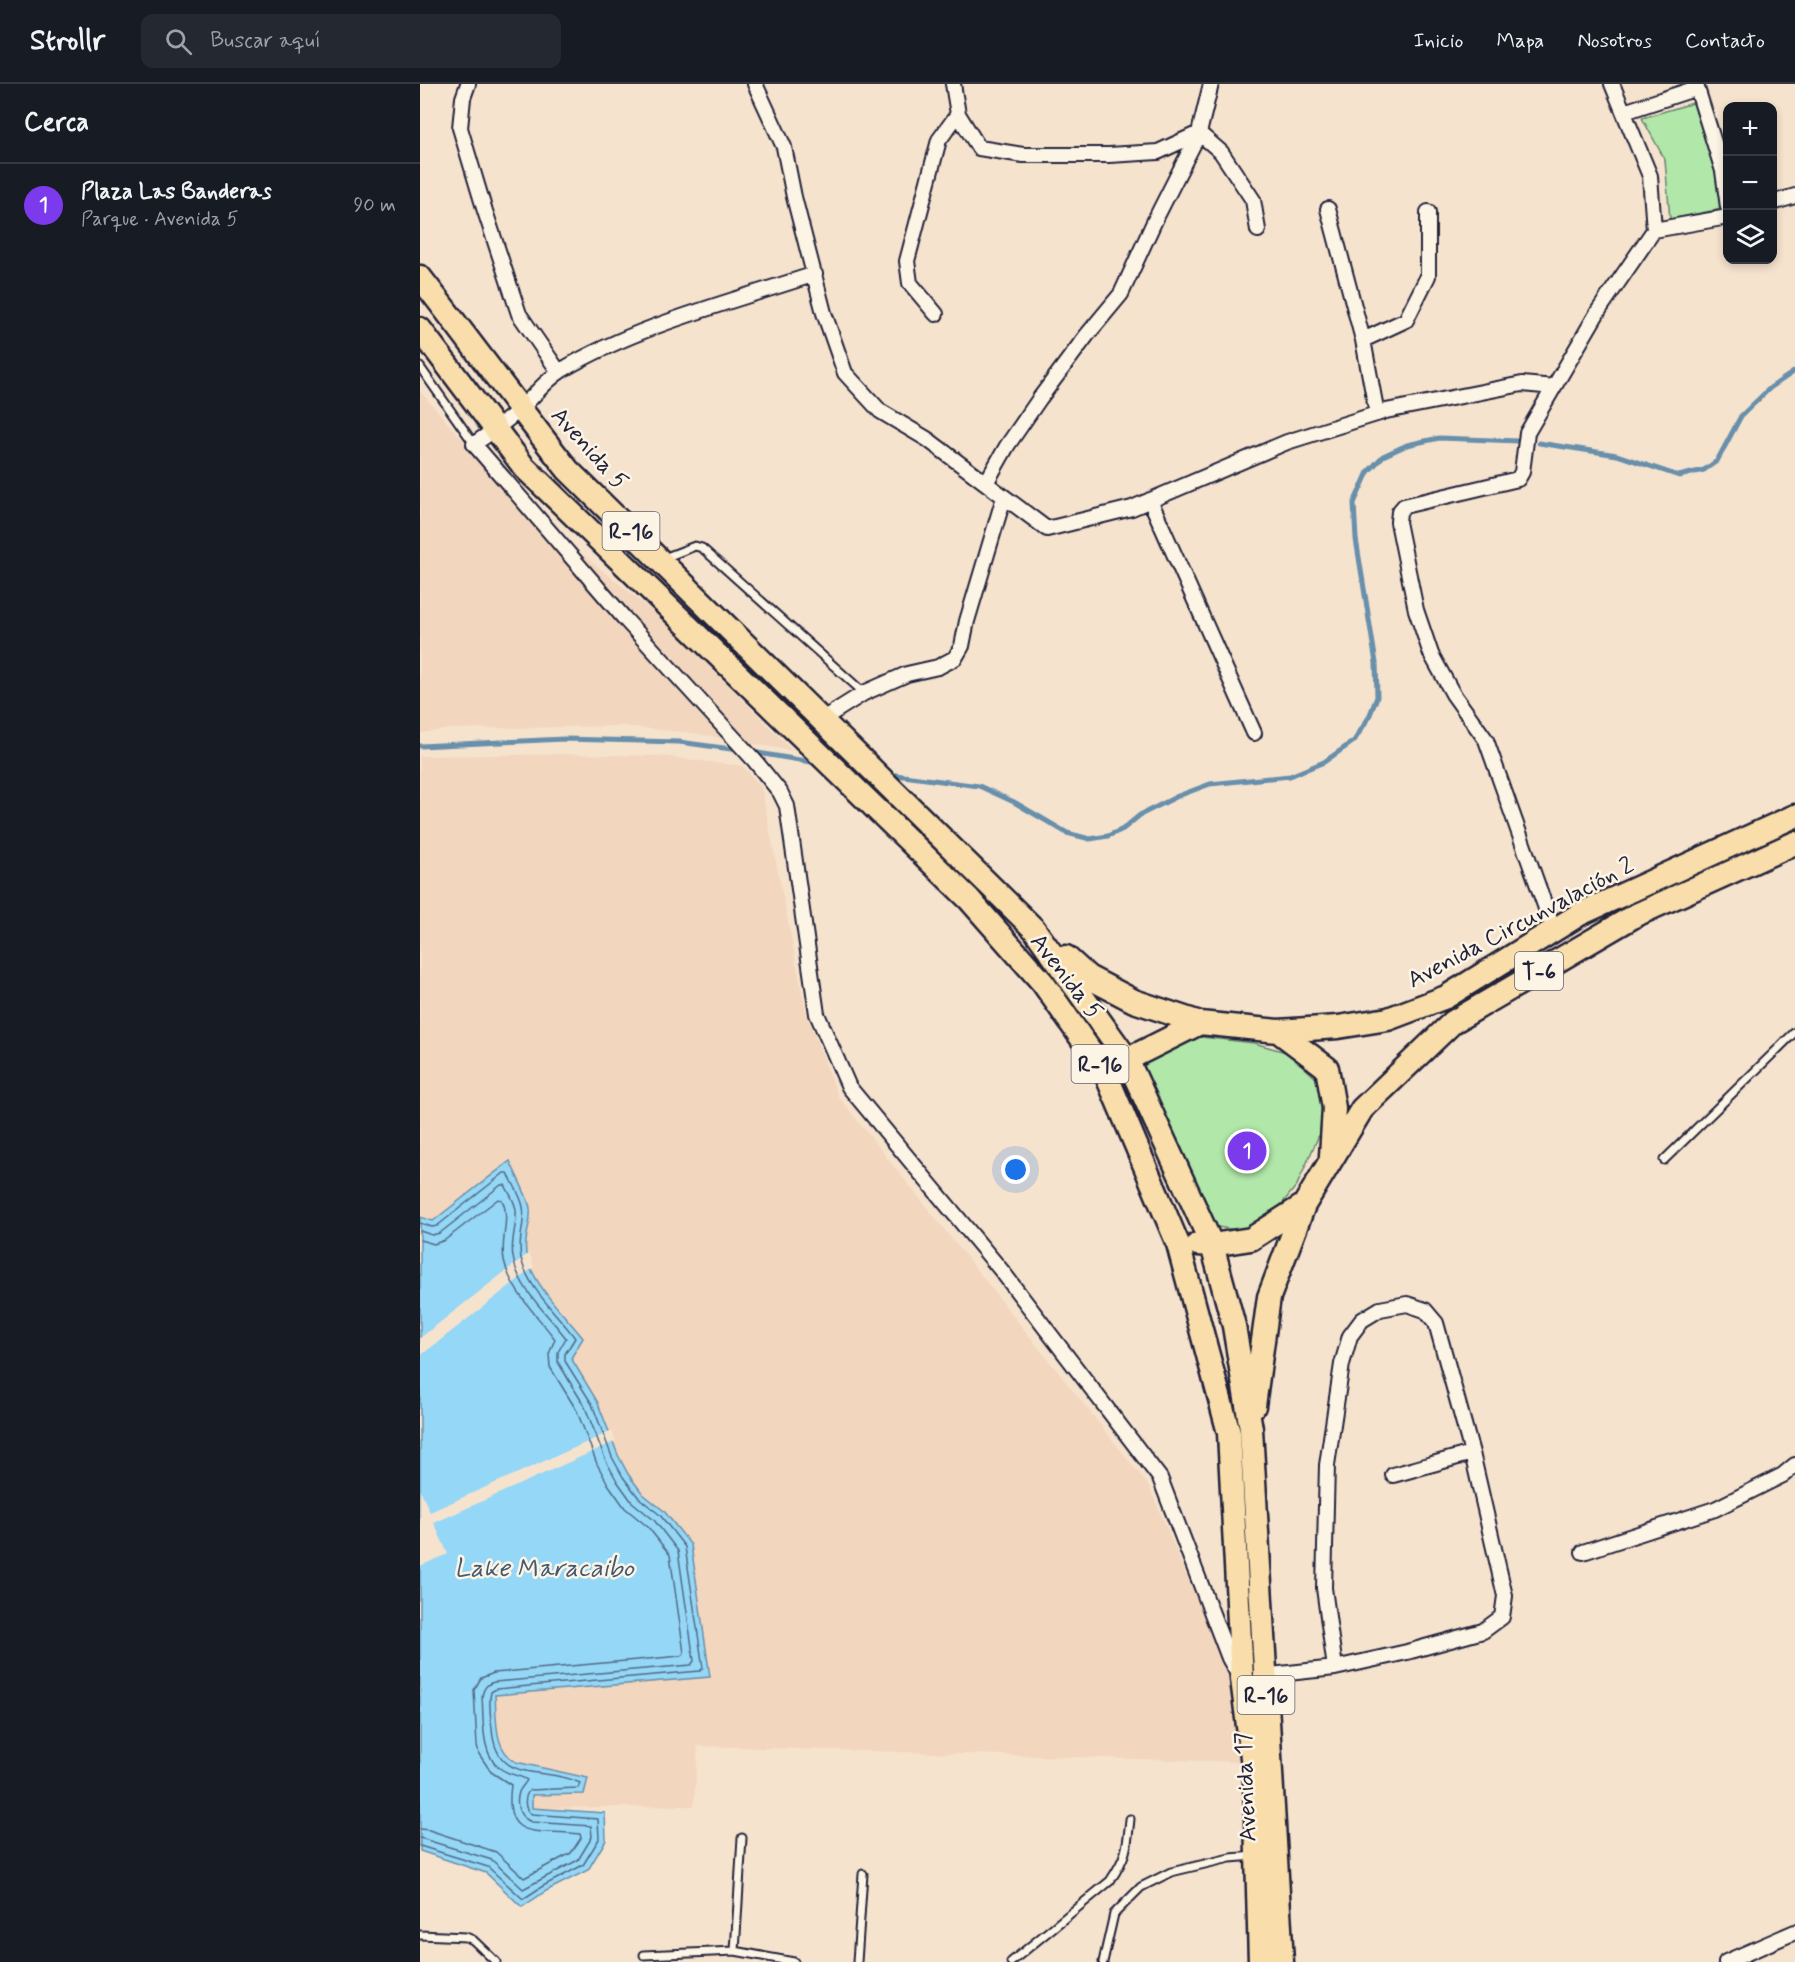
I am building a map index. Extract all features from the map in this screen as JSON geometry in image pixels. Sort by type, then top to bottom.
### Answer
[{"type":"main road","name":"Avenida 5","points":[[420,277],[568,470],[1034,929],[1127,1059],[1212,1245],[1234,1326],[1240,1431]]},
{"type":"main road","name":"Avenida 5","points":[[420,329],[524,467],[969,899],[1043,983],[1106,1072],[1178,1244],[1240,1431]]},
{"type":"main road","name":"Avenida Circunvalación 2","points":[[1034,929],[1088,977],[1134,1001],[1200,1023],[1278,1031],[1338,1027],[1388,1020],[1446,997],[1580,914],[1795,816]]},
{"type":"main road","name":"Avenida Circunvalación 2","points":[[1240,1431],[1269,1297],[1304,1205],[1362,1109],[1454,1022],[1636,915],[1795,843]]},
{"type":"main road","points":[[1106,1072],[1127,1059],[1200,1023]]},
{"type":"main road","points":[[1278,1031],[1327,1068],[1334,1108],[1330,1161]]},
{"type":"main road","name":"T-6","points":[[1178,1244],[1212,1245],[1251,1239],[1304,1205]]},
{"type":"main road","name":"Avenida 17","points":[[1240,1431],[1242,1679],[1282,1962]]},
{"type":"main road","name":"Avenida 17","points":[[1240,1431],[1265,1676],[1266,1856],[1260,1962]]},
{"type":"street","points":[[468,84],[463,98],[460,128],[484,208],[519,314],[559,372]]},
{"type":"street","points":[[755,84],[784,147],[794,197],[824,313],[845,373],[880,411],[927,439],[1047,529],[1132,508],[1287,442],[1377,414],[1522,384],[1554,387]]},
{"type":"street","points":[[953,84],[958,114],[979,148],[1023,155],[1109,155],[1158,152],[1199,133]]},
{"type":"street","points":[[986,483],[1007,446],[1040,398],[1121,294],[1199,133],[1211,84]]},
{"type":"street","points":[[1554,931],[1486,740],[1453,694],[1431,654],[1416,610],[1398,522],[1399,512],[1404,506],[1518,479],[1522,472],[1527,433],[1599,310],[1654,230],[1650,176],[1612,84]]},
{"type":"street","points":[[1624,112],[1697,88],[1723,171]]},
{"type":"street","points":[[936,314],[910,283],[907,261],[939,140],[958,114]]},
{"type":"street","points":[[1199,133],[1221,152],[1253,200],[1258,230]]},
{"type":"street","points":[[1777,202],[1795,196]]},
{"type":"street","points":[[1328,209],[1363,340],[1377,414]]},
{"type":"street","points":[[1363,340],[1406,320],[1428,276],[1428,212]]},
{"type":"street","points":[[1654,230],[1723,218]]},
{"type":"street","points":[[815,274],[687,315],[600,349],[559,372],[536,391],[520,409],[474,444],[624,618],[755,761],[780,792],[788,806],[817,1014],[849,1087],[1001,1270],[1160,1478],[1229,1658],[1234,1670],[1242,1679],[1335,1668],[1407,1652],[1483,1631],[1502,1617],[1505,1596],[1472,1453],[1436,1323],[1425,1310],[1407,1304],[1380,1309],[1362,1320],[1350,1336],[1342,1364],[1327,1464],[1324,1588],[1335,1668]]},
{"type":"street","points":[[821,720],[864,693],[907,674],[938,666],[955,658],[962,646],[967,621],[1004,497]]},
{"type":"street","points":[[1150,500],[1254,733]]},
{"type":"street","points":[[1393,1475],[1472,1453]]},
{"type":"street","points":[[1583,1552],[1715,1509],[1783,1475],[1795,1465]]},
{"type":"street","points":[[1726,1962],[1792,1933],[1795,1948]]},
{"type":"lane","points":[[420,367],[474,444]]},
{"type":"lane","points":[[660,560],[695,546],[702,548],[864,693]]},
{"type":"lane","points":[[1664,1160],[1795,1032]]},
{"type":"lane","points":[[1011,1962],[1110,1881],[1127,1849],[1130,1819]]},
{"type":"lane","points":[[735,1951],[742,1838]]},
{"type":"lane","points":[[1103,1962],[1114,1914],[1141,1887],[1171,1872],[1230,1858],[1266,1856]]},
{"type":"lane","points":[[857,1962],[862,1874]]},
{"type":"lane","points":[[420,1935],[466,1937],[473,1940],[495,1962]]},
{"type":"lane","points":[[644,1955],[735,1951],[794,1962]]},
{"type":"shaded area","points":[[420,391],[515,500],[670,625],[793,751],[693,733],[622,726],[452,729],[420,733]]},
{"type":"shaded area","points":[[564,754],[661,756],[742,766],[761,786],[806,1012],[838,1096],[1149,1486],[1238,1698],[1241,1762],[698,1746],[694,1806],[532,1808],[532,1795],[584,1794],[507,1757],[499,1743],[495,1695],[710,1677],[691,1545],[664,1511],[643,1494],[628,1474],[597,1401],[570,1358],[542,1287],[526,1256],[530,1208],[510,1161],[433,1221],[420,1217],[420,756]]},
{"type":"green space","points":[[1693,103],[1716,171],[1721,209],[1670,219],[1665,160],[1642,118]]},
{"type":"green space","points":[[1201,1037],[1254,1043],[1289,1053],[1320,1082],[1327,1117],[1297,1185],[1273,1215],[1244,1231],[1217,1227],[1140,1062],[1189,1039]]},
{"type":"water","name":"Lake Maracaibo","points":[[510,1161],[530,1208],[526,1252],[531,1270],[544,1291],[583,1338],[571,1358],[597,1401],[628,1474],[643,1494],[664,1511],[691,1545],[710,1677],[495,1695],[498,1733],[503,1749],[509,1756],[516,1762],[588,1778],[584,1794],[532,1795],[532,1808],[605,1813],[606,1840],[588,1870],[546,1891],[522,1907],[486,1873],[420,1851],[420,1217],[433,1221]]},
{"type":"pier","points":[[529,1253],[534,1267],[420,1356],[420,1338]]},
{"type":"pier","points":[[612,1431],[616,1441],[434,1523],[448,1554],[420,1566],[420,1490],[430,1512]]},
{"type":"waterway","points":[[1539,443],[1617,455],[1679,476],[1704,470],[1717,461],[1741,416],[1770,388],[1795,371]]},
{"type":"waterway","points":[[888,774],[979,786],[1014,802],[1067,833],[1090,839],[1108,836],[1123,829],[1140,815],[1178,796],[1210,784],[1290,776],[1324,762],[1354,741],[1369,717],[1377,697],[1376,663],[1356,539],[1354,503],[1368,472],[1383,456],[1407,445],[1439,438],[1519,441]]},
{"type":"waterway","points":[[420,746],[564,739],[679,742],[731,749]]},
{"type":"waterway","points":[[758,753],[817,763]]},
{"type":"place","name":"Plaza Las Banderas","points":[[1247,1151]]}]
